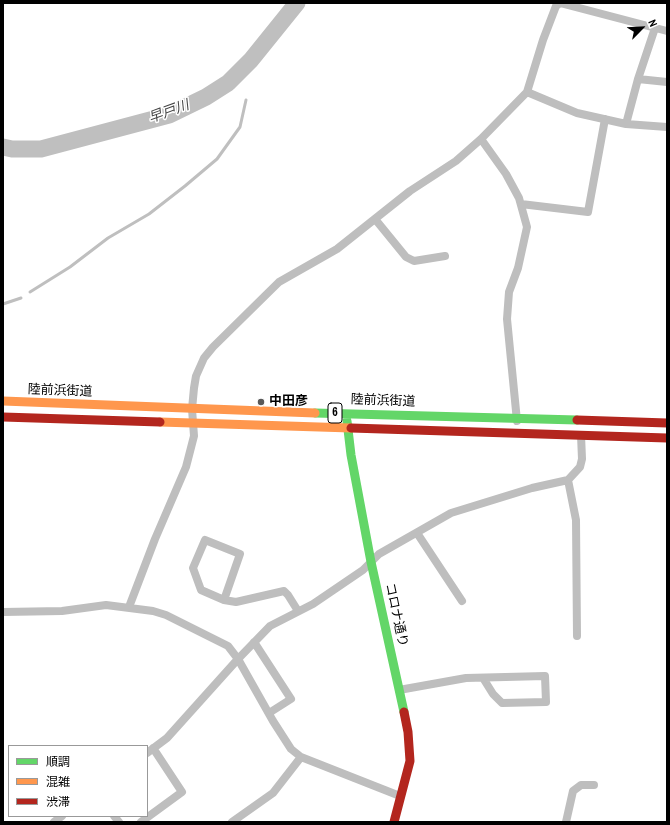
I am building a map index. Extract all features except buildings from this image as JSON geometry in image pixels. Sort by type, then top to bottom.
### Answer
[{"type":"main road","name":"陸前浜街道","points":[[3,401],[192,409],[667,423]]},
{"type":"main road","name":"コロナ通り","points":[[347,413],[347,428],[371,562],[408,732],[410,761],[394,822]]},
{"type":"main road","name":"6","points":[[3,417],[667,438]]},
{"type":"street","points":[[129,607],[154,539],[186,467],[194,436],[192,409],[196,376],[204,358],[213,347],[279,282],[337,249],[410,191],[456,161],[481,139],[527,92],[543,40],[556,6],[560,3],[667,31]]},
{"type":"street","points":[[626,124],[638,79],[655,28]]},
{"type":"street","points":[[638,79],[667,82]]},
{"type":"street","points":[[527,92],[577,113],[626,124],[667,127]]},
{"type":"street","points":[[521,204],[588,212],[605,119]]},
{"type":"street","points":[[481,139],[506,174],[521,204],[527,227],[518,268],[509,292],[507,319],[517,418],[517,433]]},
{"type":"street","points":[[375,219],[406,257],[414,261],[445,256]]},
{"type":"street","points":[[148,817],[182,792],[150,751],[167,738],[238,659],[270,626],[313,604],[363,570],[379,554],[451,513],[532,488],[568,480],[580,467],[582,459],[581,435]]},
{"type":"street","points":[[568,480],[576,520],[577,636]]},
{"type":"street","points":[[417,533],[462,601]]},
{"type":"street","points":[[224,600],[240,554],[205,540],[193,568],[201,590],[224,600],[236,602],[284,591],[298,611]]},
{"type":"street","points":[[3,612],[62,611],[106,605],[129,607],[166,615],[228,646],[238,659],[291,749],[301,758],[400,796]]},
{"type":"street","points":[[254,642],[291,699],[269,713]]},
{"type":"street","points":[[399,690],[466,678],[545,676],[546,702],[502,703],[493,694],[483,678]]},
{"type":"street","points":[[232,822],[273,793],[301,758]]},
{"type":"street","points":[[566,822],[573,791],[581,785],[594,786]]},
{"type":"waterway","name":"早戸川","points":[[3,147],[12,149],[41,149],[169,115],[206,97],[228,83],[251,60],[297,3]]},
{"type":"waterway","points":[[30,292],[70,267],[108,238],[149,214],[217,159],[240,127],[246,100]]},
{"type":"waterway","points":[[3,304],[21,298]]},
{"type":"traffic: fast","points":[[315,413],[577,420]]},
{"type":"traffic: fast","points":[[347,421],[351,455],[371,562],[404,712]]},
{"type":"traffic: slow","points":[[3,401],[315,413]]},
{"type":"traffic: slow","points":[[160,422],[351,428]]},
{"type":"traffic: jam","points":[[3,417],[160,422]]},
{"type":"traffic: jam","points":[[577,420],[667,423]]},
{"type":"traffic: jam","points":[[351,428],[667,438]]},
{"type":"traffic: jam","points":[[394,822],[410,761],[408,732],[404,712]]},
{"type":"place","name":"中田彦","points":[[261,402]]}]
